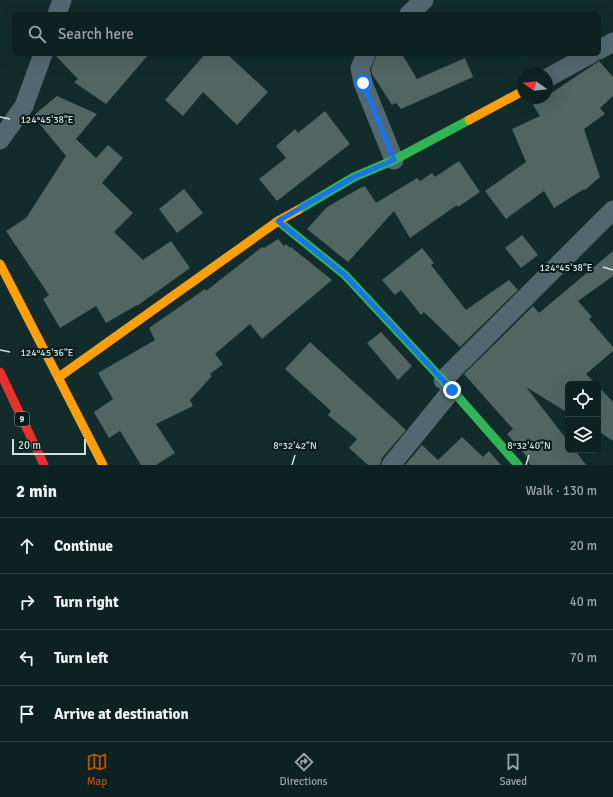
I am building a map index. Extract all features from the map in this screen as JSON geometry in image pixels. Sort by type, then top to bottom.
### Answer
[{"type":"main road","points":[[59,376],[278,221],[354,177],[394,160],[517,94]]},
{"type":"main road","points":[[278,221],[345,275],[448,385],[518,465]]},
{"type":"main road","points":[[0,264],[59,376],[103,465]]},
{"type":"main road","name":"9","points":[[0,372],[44,465]]},
{"type":"street","points":[[58,12],[62,0]]},
{"type":"street","points":[[411,12],[424,0]]},
{"type":"street","points":[[0,140],[24,106],[42,56]]},
{"type":"street","points":[[365,56],[360,68],[363,83],[394,160]]},
{"type":"street","points":[[553,75],[587,56]]},
{"type":"street","points":[[391,465],[448,385],[613,210]]},
{"type":"building","points":[[56,56],[147,56],[106,104],[74,82],[78,79]]},
{"type":"building","points":[[203,56],[229,56],[268,92],[237,125],[203,92],[183,116],[165,100]]},
{"type":"building","points":[[376,56],[403,56],[417,79],[465,58],[473,77],[401,109],[396,103],[392,105],[372,74],[371,69]]},
{"type":"building","points":[[599,61],[613,77],[613,96],[600,108],[605,114],[584,129],[600,177],[585,190],[584,189],[554,208],[544,191],[506,219],[485,191],[526,162],[512,129],[540,116],[533,105],[553,104],[553,92]]},
{"type":"building","points":[[57,96],[97,114],[76,139],[96,158],[108,145],[123,158],[102,183],[133,213],[114,232],[143,260],[171,241],[190,268],[137,306],[106,323],[96,306],[60,328],[43,299],[49,295],[6,231],[26,218],[66,156],[33,116]]},
{"type":"building","points":[[325,111],[350,144],[277,201],[259,179],[286,158],[276,146],[295,129],[298,133]]},
{"type":"building","points":[[459,161],[480,192],[458,207],[457,205],[410,238],[394,211],[348,262],[307,229],[327,207],[360,188],[365,186],[376,203],[417,178],[420,181],[432,173],[435,177]]},
{"type":"building","points":[[184,189],[203,213],[177,233],[159,209]]},
{"type":"building","points":[[522,235],[538,255],[521,268],[505,248]]},
{"type":"building","points":[[278,239],[284,246],[286,244],[290,248],[291,247],[332,280],[262,339],[250,324],[215,354],[223,364],[210,374],[212,376],[190,400],[193,406],[156,424],[175,453],[156,465],[141,465],[120,431],[109,438],[94,412],[113,399],[98,373],[155,340],[149,328],[205,289],[206,291],[262,247],[264,248]]},
{"type":"building","points":[[422,248],[434,263],[431,265],[466,310],[509,280],[518,290],[460,347],[424,312],[421,315],[401,290],[395,295],[382,280]]},
{"type":"building","points":[[613,251],[613,276],[578,301],[592,317],[589,319],[613,347],[613,351],[586,374],[593,381],[565,381],[565,411],[526,387],[565,437],[565,453],[577,453],[586,465],[530,465],[527,457],[507,434],[513,429],[464,374],[533,306],[539,313]]},
{"type":"building","points":[[381,332],[412,366],[398,380],[367,343]]},
{"type":"building","points":[[310,342],[406,430],[382,458],[380,465],[368,465],[349,448],[357,439],[328,415],[331,411],[285,369]]},
{"type":"building","points":[[601,389],[613,402],[613,441],[601,433]]},
{"type":"building","points":[[462,437],[483,457],[489,451],[501,465],[405,465],[422,445],[438,460]]},
{"type":"traffic: fast","points":[[298,210],[354,177],[394,160],[469,120]]},
{"type":"traffic: fast","points":[[278,221],[345,275],[452,390],[518,465]]},
{"type":"traffic: slow","points":[[469,120],[517,94]]},
{"type":"traffic: slow","points":[[59,377],[278,221],[298,210]]},
{"type":"traffic: slow","points":[[0,264],[103,465]]},
{"type":"traffic: jam","points":[[0,372],[44,465]]},
{"type":"route","points":[[363,83],[394,160],[354,177],[278,221],[345,275],[452,390]]}]
